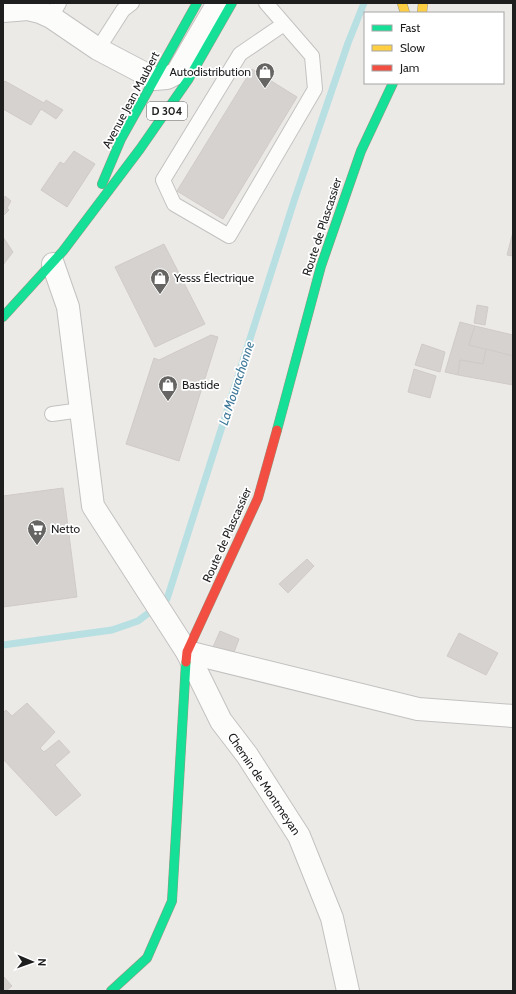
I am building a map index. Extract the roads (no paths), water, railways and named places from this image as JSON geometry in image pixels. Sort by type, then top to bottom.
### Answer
[{"type":"street","name":"Avenue Jean Maubert","points":[[91,212],[122,139],[197,3]]},
{"type":"street","points":[[3,11],[28,9],[55,10],[98,49],[155,79],[167,78],[177,72],[218,3]]},
{"type":"street","name":"Avenue Jean Maubert","points":[[3,317],[53,264],[140,149],[188,80],[232,3]]},
{"type":"street","name":"Route de Plascassier","points":[[111,991],[147,958],[172,901],[187,652],[258,498],[321,266],[361,151],[393,84]]},
{"type":"street","name":"Chemin de Montmeyan","points":[[53,264],[68,307],[93,506],[140,582],[163,614],[187,652],[221,721],[247,755],[299,836],[332,918],[348,991]]},
{"type":"street","points":[[187,652],[418,709],[513,716]]},
{"type":"lane","points":[[98,49],[123,10],[132,3]]},
{"type":"lane","points":[[266,3],[312,56],[315,88],[229,236],[174,204],[163,180],[240,54],[284,24]]},
{"type":"lane","points":[[52,414],[81,410]]},
{"type":"waterway","name":"La Mourachonne","points":[[3,645],[112,630],[138,621],[167,599],[294,201],[348,43],[364,3]]},
{"type":"place","name":"Autodistribution","points":[[265,89]]},
{"type":"place","name":"Yesss Électrique","points":[[160,295]]},
{"type":"place","name":"Bastide","points":[[168,402]]},
{"type":"place","name":"Netto","points":[[37,546]]}]
